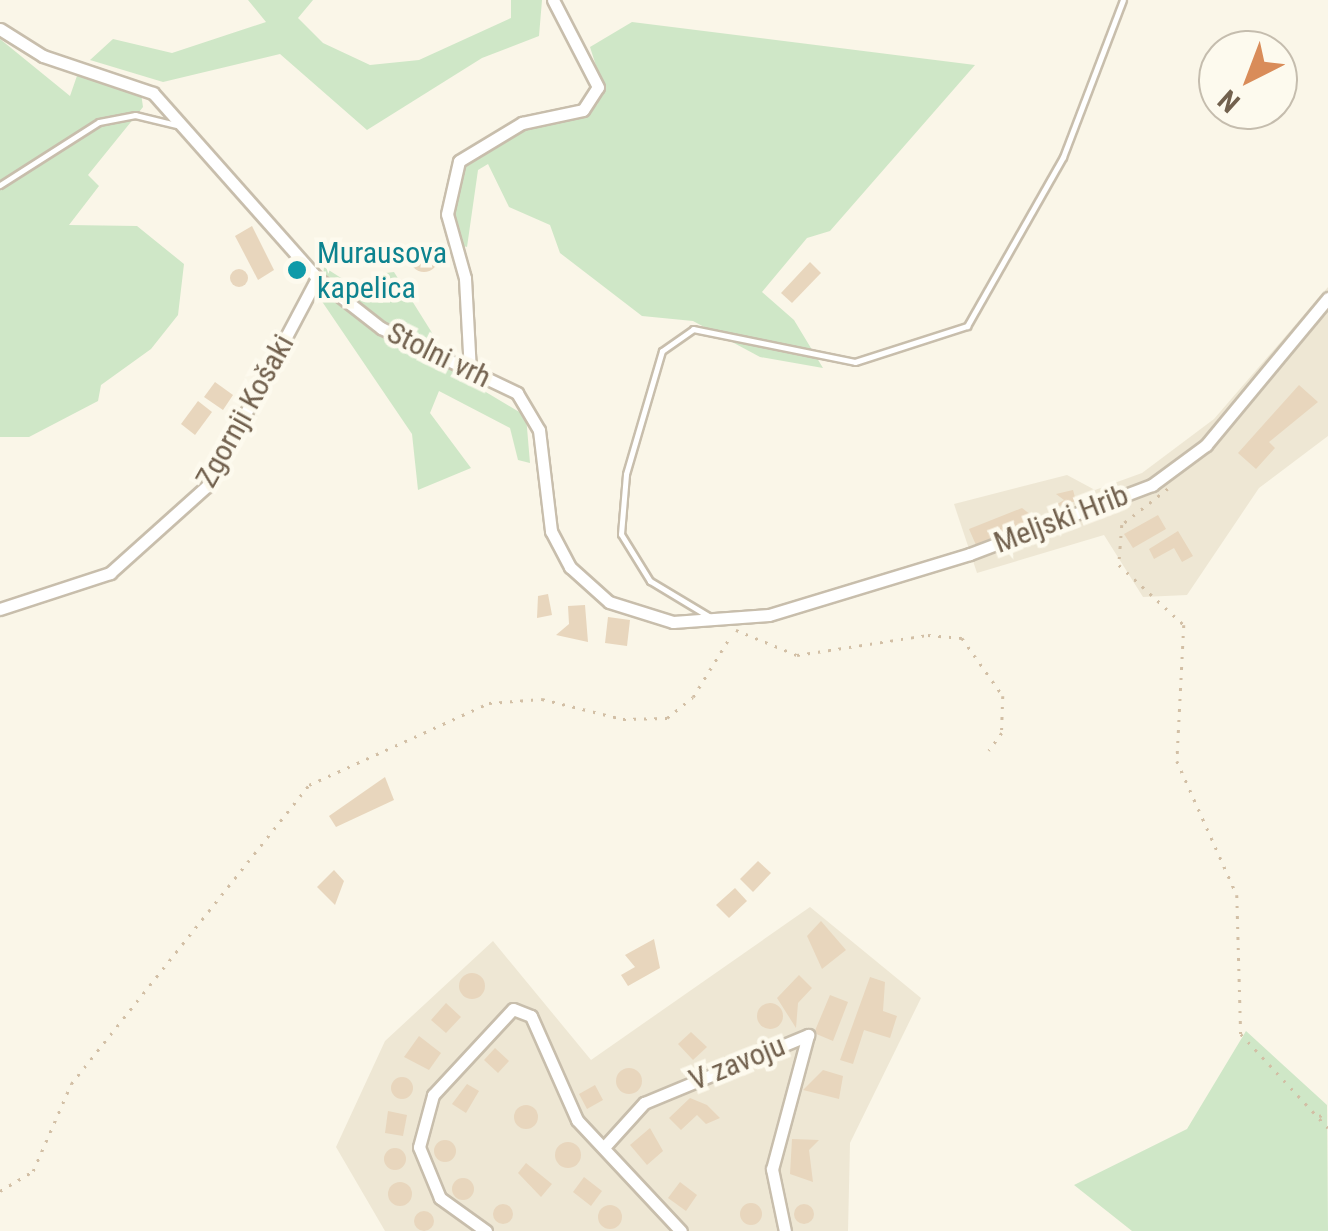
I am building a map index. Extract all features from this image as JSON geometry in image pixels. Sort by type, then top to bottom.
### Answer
[{"type":"street","points":[[470,371],[465,278],[447,214],[459,161],[522,123],[583,110],[598,86],[553,0]]},
{"type":"street","name":"Stolni vrh","points":[[0,28],[43,56],[122,75],[188,128],[317,278],[381,328],[470,371],[533,409],[551,532],[590,589],[636,613],[721,624]]},
{"type":"street","name":"Zgornji Košaki","points":[[0,609],[110,573],[208,486],[317,278]]},
{"type":"street","name":"Meljski Hrib","points":[[721,624],[970,554],[1179,470],[1328,298]]},
{"type":"street","points":[[486,1231],[440,1198],[418,1147],[433,1095],[502,1015],[532,1016],[560,1097],[681,1231]]},
{"type":"street","name":"V zavoju","points":[[606,1145],[644,1103],[808,1035],[772,1169],[785,1231]]},
{"type":"lane","points":[[721,624],[650,581],[621,534],[626,474],[662,351],[693,329],[855,362],[967,326],[1062,156],[1123,0]]},
{"type":"lane","points":[[0,185],[99,122],[134,115],[188,128]]},
{"type":"path","points":[[1179,470],[1122,525],[1114,548],[1127,576],[1184,626],[1177,761],[1237,895],[1241,1034],[1328,1128]]},
{"type":"path","points":[[735,629],[797,655],[928,634],[962,638],[1002,696],[1002,733],[989,751]]},
{"type":"path","points":[[0,1191],[33,1170],[70,1084],[309,785],[489,703],[542,698],[623,719],[667,718],[693,697],[730,637]]},
{"type":"path","points":[[1318,1116],[1328,1114]]},
{"type":"shaded area","points":[[1328,287],[1328,436],[1259,488],[1187,595],[1143,597],[1104,535],[977,573],[954,504],[1067,475],[1095,490],[1142,473],[1214,419]]},
{"type":"shaded area","points":[[810,907],[921,998],[850,1143],[848,1231],[385,1231],[336,1147],[385,1041],[493,941],[591,1060]]},
{"type":"green space","points":[[248,0],[313,0],[298,18],[323,43],[370,65],[419,60],[511,18],[511,0],[542,0],[539,36],[482,58],[367,130],[280,54],[163,82],[90,60],[113,39],[172,53],[266,22]]},
{"type":"green space","points":[[632,22],[975,65],[830,231],[807,238],[762,292],[794,320],[823,368],[760,357],[693,321],[642,316],[560,253],[550,225],[509,207],[488,164],[478,170],[467,247],[460,245],[451,215],[463,166],[524,127],[597,105],[603,88],[590,47]]},
{"type":"green space","points":[[0,39],[70,96],[79,70],[141,93],[143,107],[88,175],[99,186],[69,225],[137,226],[184,264],[178,315],[151,349],[101,385],[98,401],[29,437],[0,437]]},
{"type":"green space","points":[[324,267],[377,301],[377,274],[394,272],[459,376],[526,416],[530,463],[518,460],[510,428],[439,391],[430,413],[471,468],[418,490],[412,434],[321,300]]},
{"type":"green space","points":[[1246,1031],[1327,1105],[1328,1231],[1132,1231],[1074,1185],[1187,1129]]},
{"type":"building","points":[[252,226],[274,270],[258,280],[235,236]]},
{"type":"building","points":[[424,244],[434,248],[438,258],[434,268],[424,272],[414,268],[410,258],[414,248]]},
{"type":"building","points":[[810,262],[821,273],[792,303],[781,293]]},
{"type":"building","points":[[239,269],[246,271],[246,285],[239,287],[232,285],[230,278],[232,271]]},
{"type":"building","points":[[215,382],[233,395],[223,410],[204,397]]},
{"type":"building","points":[[1299,385],[1318,402],[1269,442],[1275,448],[1256,469],[1238,453]]},
{"type":"building","points":[[198,401],[212,412],[195,435],[181,424]]},
{"type":"building","points":[[1073,490],[1076,501],[1049,509],[1064,500],[1056,494]]},
{"type":"building","points":[[1022,508],[1035,518],[1029,525],[976,545],[969,529]]},
{"type":"building","points":[[1158,515],[1166,529],[1133,548],[1124,534]]},
{"type":"building","points":[[1178,531],[1193,556],[1182,562],[1174,548],[1154,559],[1149,549]]},
{"type":"building","points":[[548,594],[552,615],[537,618],[538,596]]},
{"type":"building","points":[[585,605],[588,642],[556,635],[569,624],[568,606]]},
{"type":"building","points":[[608,617],[630,620],[627,646],[605,643]]},
{"type":"building","points":[[385,777],[394,800],[336,827],[329,816]]},
{"type":"building","points":[[758,861],[771,873],[753,892],[740,879]]},
{"type":"building","points":[[334,870],[344,881],[335,905],[317,887]]},
{"type":"building","points":[[735,888],[747,901],[729,918],[716,905]]},
{"type":"building","points":[[821,921],[846,950],[822,969],[807,936]]},
{"type":"building","points":[[654,939],[660,968],[628,986],[621,975],[635,967],[625,955]]},
{"type":"building","points":[[472,973],[481,977],[485,986],[481,995],[472,999],[463,995],[459,986],[463,977]]},
{"type":"building","points":[[799,975],[812,988],[798,1003],[796,1028],[777,998]]},
{"type":"building","points":[[870,977],[885,982],[883,1011],[897,1016],[890,1038],[864,1030],[853,1064],[840,1060]]},
{"type":"building","points":[[830,995],[848,1002],[833,1041],[814,1033]]},
{"type":"building","points":[[446,1003],[461,1017],[446,1033],[431,1020]]},
{"type":"building","points":[[770,1003],[779,1007],[783,1016],[779,1025],[770,1029],[761,1025],[757,1016],[761,1007]]},
{"type":"building","points":[[691,1032],[707,1047],[693,1060],[678,1044]]},
{"type":"building","points":[[419,1036],[441,1053],[429,1070],[404,1057]]},
{"type":"building","points":[[495,1048],[509,1061],[498,1073],[484,1060]]},
{"type":"building","points":[[629,1068],[638,1072],[642,1081],[638,1090],[629,1094],[620,1090],[616,1081],[620,1072]]},
{"type":"building","points":[[823,1070],[843,1076],[839,1099],[803,1090]]},
{"type":"building","points":[[402,1077],[410,1080],[410,1096],[402,1099],[394,1096],[391,1088],[394,1080]]},
{"type":"building","points":[[467,1084],[479,1091],[466,1113],[452,1104]]},
{"type":"building","points":[[595,1085],[603,1100],[587,1109],[579,1094]]},
{"type":"building","points":[[690,1098],[707,1105],[720,1118],[706,1124],[697,1115],[681,1130],[669,1118]]},
{"type":"building","points":[[526,1105],[538,1117],[526,1129],[514,1117]]},
{"type":"building","points":[[388,1111],[407,1115],[403,1136],[385,1133]]},
{"type":"building","points":[[650,1128],[663,1151],[647,1165],[630,1145]]},
{"type":"building","points":[[792,1139],[819,1140],[809,1150],[813,1182],[790,1174]]},
{"type":"building","points":[[445,1140],[453,1143],[453,1159],[445,1162],[437,1159],[434,1151],[437,1143]]},
{"type":"building","points":[[568,1142],[578,1145],[578,1165],[568,1168],[558,1165],[555,1155],[558,1145]]},
{"type":"building","points":[[395,1148],[406,1159],[395,1170],[384,1159]]},
{"type":"building","points":[[526,1163],[552,1184],[541,1197],[518,1173]]},
{"type":"building","points":[[584,1177],[602,1191],[591,1206],[573,1192]]},
{"type":"building","points":[[463,1178],[471,1181],[471,1197],[463,1200],[455,1197],[452,1189],[455,1181]]},
{"type":"building","points":[[400,1182],[412,1194],[400,1206],[388,1194]]},
{"type":"building","points":[[680,1182],[697,1195],[686,1211],[668,1198]]},
{"type":"building","points":[[751,1203],[759,1206],[759,1222],[751,1225],[743,1222],[740,1214],[743,1206]]},
{"type":"building","points":[[499,1204],[507,1204],[513,1214],[507,1224],[499,1224],[493,1218],[493,1210]]},
{"type":"building","points":[[804,1204],[814,1214],[804,1224],[794,1214]]},
{"type":"building","points":[[610,1205],[622,1217],[610,1229],[598,1217]]},
{"type":"building","points":[[424,1211],[434,1221],[424,1231],[414,1221]]},
{"type":"place","name":"Murausova kapelica","points":[[297,270]]}]
